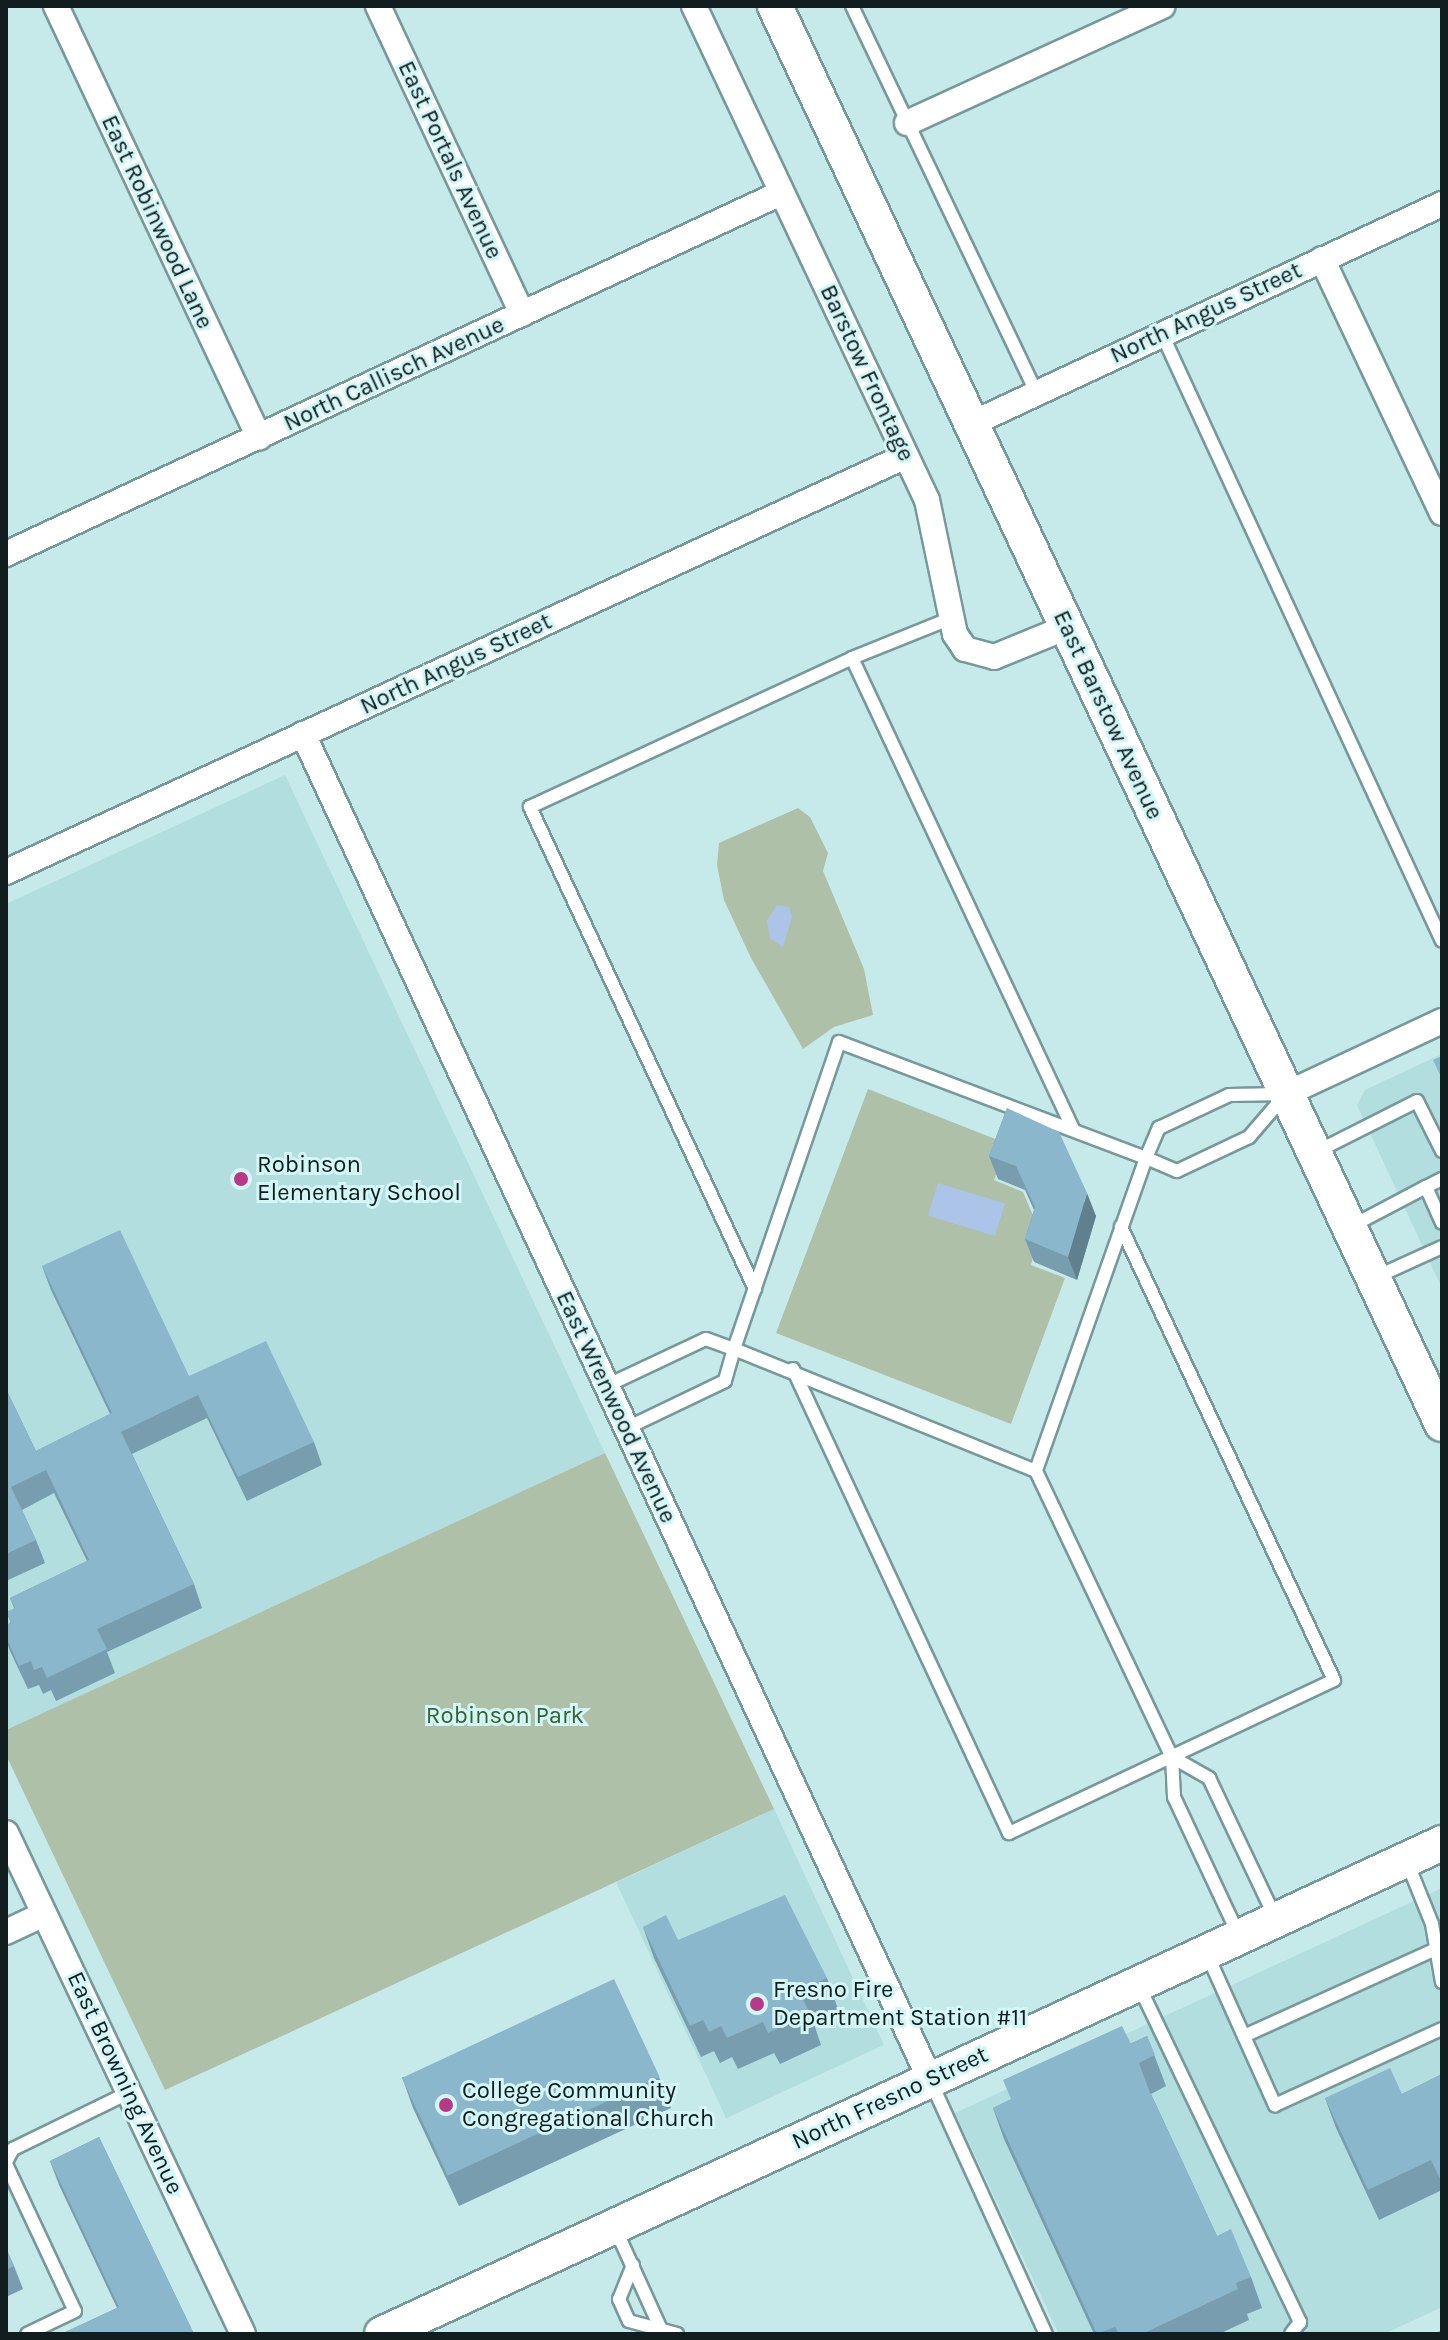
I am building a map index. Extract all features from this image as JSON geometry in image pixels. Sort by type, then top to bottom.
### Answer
[{"type":"main road","name":"East Barstow Avenue","points":[[775,6],[1442,1424]]},
{"type":"main road","name":"North Fresno Street","points":[[382,2334],[1442,1843]]},
{"type":"street","name":"East Robinwood Lane","points":[[56,6],[259,438]]},
{"type":"street","name":"East Portals Avenue","points":[[378,6],[522,314]]},
{"type":"street","name":"Barstow Frontage","points":[[694,6],[934,520],[949,619],[965,649],[994,657],[1067,627]]},
{"type":"street","points":[[907,123],[1162,6]]},
{"type":"street","name":"North Callisch Avenue","points":[[6,554],[781,193]]},
{"type":"street","name":"North Angus Street","points":[[971,424],[1442,204]]},
{"type":"street","points":[[1322,259],[1442,513]]},
{"type":"street","name":"North Angus Street","points":[[6,872],[906,456]]},
{"type":"street","name":"East Wrenwood Avenue","points":[[303,734],[930,2079]]},
{"type":"street","points":[[1286,1094],[1442,1021]]},
{"type":"street","name":"East Browning Avenue","points":[[6,1833],[243,2334]]},
{"type":"street","points":[[6,1932],[44,1914]]},
{"type":"lane","points":[[852,6],[1037,393]]},
{"type":"lane","points":[[1162,333],[1442,941]]},
{"type":"lane","points":[[755,1289],[530,807],[852,658],[949,619]]},
{"type":"lane","points":[[852,658],[1073,1129]]},
{"type":"lane","points":[[627,1428],[725,1381],[839,1042],[1177,1171],[1249,1137],[1286,1094]]},
{"type":"lane","points":[[1036,1471],[1159,1128],[1229,1095],[1286,1094]]},
{"type":"lane","points":[[1314,1153],[1417,1101],[1442,1151]]},
{"type":"lane","points":[[1349,1228],[1442,1179]]},
{"type":"lane","points":[[1426,1187],[1442,1223]]},
{"type":"lane","points":[[793,1369],[1009,1833],[1334,1680],[1121,1227]]},
{"type":"lane","points":[[1373,1278],[1442,1247]]},
{"type":"lane","points":[[606,1386],[706,1339],[793,1369],[1036,1471],[1172,1757],[1174,1797],[1239,1936]]},
{"type":"lane","points":[[1172,1757],[1209,1778],[1275,1919]]},
{"type":"lane","points":[[1406,1859],[1432,1924],[1442,1982]]},
{"type":"lane","points":[[1244,2036],[1436,1949]]},
{"type":"lane","points":[[1206,1951],[1275,2105],[1442,2029]]},
{"type":"lane","points":[[1137,1983],[1300,2322],[1291,2334]]},
{"type":"lane","points":[[930,2079],[1046,2334]]},
{"type":"lane","points":[[27,2334],[75,2311],[6,2163],[13,2149],[131,2092]]},
{"type":"lane","points":[[615,2227],[663,2332]]},
{"type":"lane","points":[[633,2265],[619,2299],[629,2321],[677,2334]]},
{"type":"shaded area","name":"Robinson Elementary School","points":[[285,775],[605,1453],[6,1730],[6,904]]},
{"type":"shaded area","points":[[777,905],[789,907],[792,917],[783,947],[770,938],[767,921]]},
{"type":"shaded area","points":[[1442,1054],[1442,1288],[1357,1105],[1365,1090]]},
{"type":"shaded area","points":[[938,1183],[1005,1203],[995,1236],[928,1216]]},
{"type":"shaded area","points":[[774,1809],[884,2045],[726,2118],[616,1883]]},
{"type":"shaded area","points":[[1442,1888],[1442,2307],[1384,2334],[1059,2334],[955,2113]]},
{"type":"green space","points":[[798,808],[810,817],[828,853],[823,871],[864,969],[873,1015],[834,1027],[803,1049],[751,958],[724,900],[717,865],[719,843]]},
{"type":"green space","points":[[868,1089],[1008,1144],[994,1180],[1023,1192],[1040,1232],[1031,1265],[1065,1278],[1011,1424],[776,1333]]},
{"type":"green space","name":"Robinson Park","points":[[605,1453],[774,1809],[165,2090],[6,1755],[6,1730]]},
{"type":"building","points":[[1442,1056],[1442,1079],[1433,1060]]},
{"type":"building","points":[[1007,1108],[1059,1132],[1087,1193],[1068,1257],[1025,1239],[1035,1207],[1016,1166],[989,1156]]},
{"type":"building","points":[[120,1230],[189,1376],[266,1341],[314,1442],[238,1477],[198,1395],[121,1432],[194,1584],[97,1629],[107,1649],[47,1678],[42,1667],[34,1670],[31,1661],[19,1666],[6,1637],[6,1626],[11,1623],[6,1612],[15,1608],[10,1598],[89,1560],[46,1470],[11,1487],[36,1540],[6,1554],[6,1389],[36,1451],[112,1413],[42,1266]]},
{"type":"building","points":[[785,1895],[827,1978],[799,1991],[810,2014],[768,2033],[763,2022],[727,2038],[721,2026],[709,2032],[703,2020],[690,2026],[643,1927],[666,1915],[678,1940]]},
{"type":"building","points":[[614,1979],[660,2077],[448,2176],[402,2078]]},
{"type":"building","points":[[1122,2026],[1131,2044],[1147,2036],[1155,2055],[1139,2063],[1149,2090],[1217,2236],[1231,2229],[1251,2277],[1236,2283],[1238,2289],[1142,2334],[1119,2334],[1115,2327],[1097,2334],[993,2108],[1011,2099],[1003,2080]]},
{"type":"building","points":[[1390,2068],[1402,2094],[1442,2074],[1442,2183],[1431,2160],[1368,2190],[1325,2098]]},
{"type":"building","points":[[99,2137],[193,2332],[190,2334],[61,2334],[119,2307],[50,2161]]},
{"type":"building","points":[[6,2248],[14,2266],[6,2270]]},
{"type":"place","name":"Robinson Elementary School","points":[[241,1179]]},
{"type":"place","name":"Fresno Fire Department Station #11","points":[[757,2004]]},
{"type":"place","name":"College Community Congregational Church","points":[[446,2105]]}]
